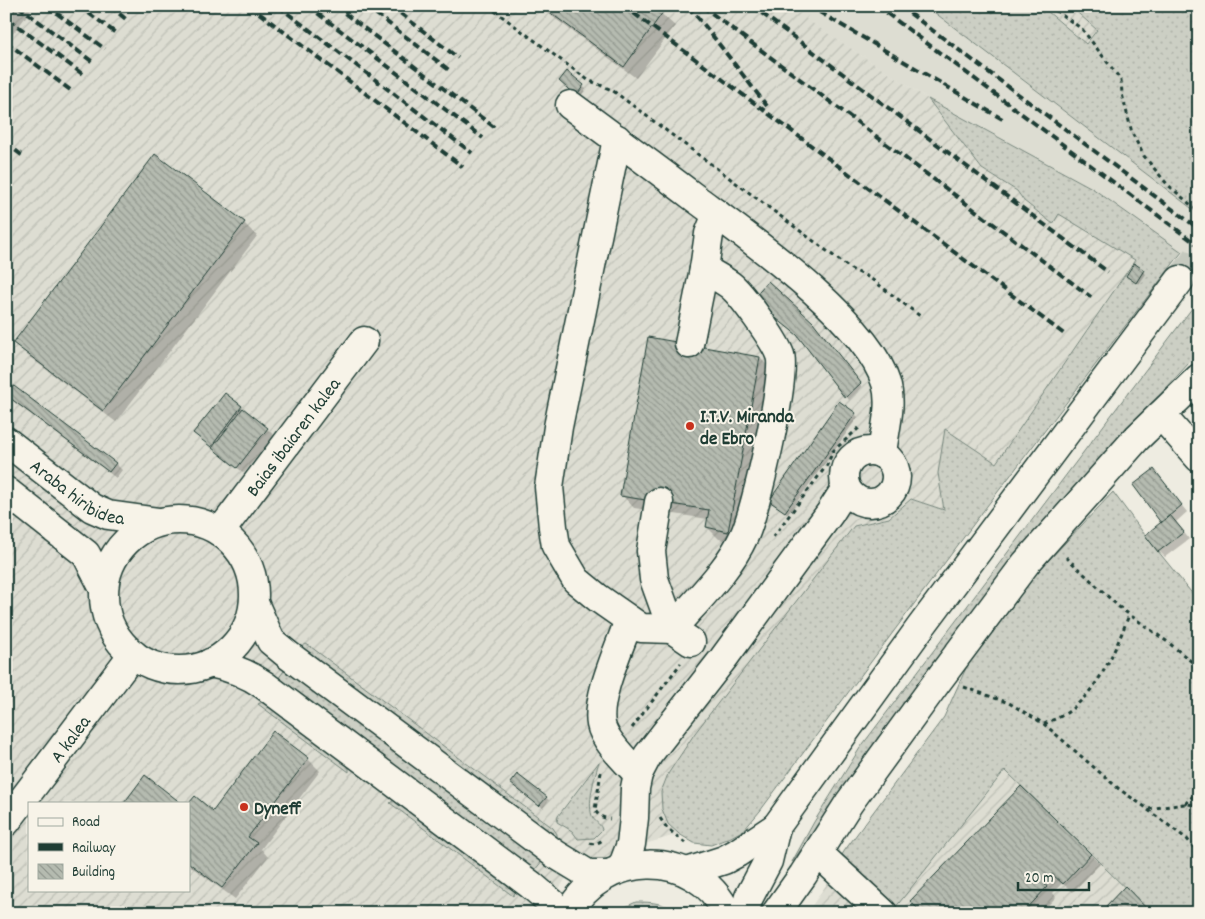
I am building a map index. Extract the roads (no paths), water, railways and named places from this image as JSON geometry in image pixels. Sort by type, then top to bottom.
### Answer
[{"type":"street","points":[[570,105],[777,260],[821,298],[852,329],[878,363],[887,384],[889,408],[879,447]]},
{"type":"street","points":[[617,139],[560,418],[549,487],[556,546],[576,580],[640,628],[682,635]]},
{"type":"street","points":[[689,344],[709,234],[717,214]]},
{"type":"street","points":[[682,635],[745,536],[756,500],[780,382],[781,357],[773,341],[731,286],[704,269]]},
{"type":"street","points":[[254,603],[271,641],[288,655],[556,854],[588,874],[650,864],[682,871],[724,860],[776,827],[920,628],[1180,280]]},
{"type":"street","name":"Baias ibaiaren kalea","points":[[220,532],[364,341]]},
{"type":"street","points":[[776,913],[850,803],[1026,563],[1137,438],[1199,378]]},
{"type":"street","points":[[1161,415],[1199,458]]},
{"type":"street","name":"Araba hiribidea","points":[[6,441],[92,508],[108,515],[159,522]]},
{"type":"street","points":[[879,447],[896,474],[895,483],[892,491],[886,498],[870,504],[854,495],[844,481],[847,465],[857,454],[879,447]]},
{"type":"street","points":[[6,491],[86,554],[103,587]]},
{"type":"street","points":[[570,913],[575,902],[589,886],[614,871],[631,844],[635,788],[638,774],[648,756],[723,659],[830,513],[854,495]]},
{"type":"street","points":[[659,502],[651,551],[654,579],[682,635]]},
{"type":"street","points":[[179,519],[199,522],[220,532],[237,547],[248,564],[253,583],[254,603],[247,628],[231,649],[210,663],[191,670],[170,670],[150,665],[132,654],[115,636],[105,612],[103,587],[109,565],[121,545],[138,531],[159,522],[179,519]]},
{"type":"street","points":[[629,620],[602,698],[601,725],[612,746],[638,774]]},
{"type":"street","name":"A kalea","points":[[6,822],[132,654]]},
{"type":"street","points":[[210,663],[229,666],[249,674],[264,684],[531,885],[552,903],[559,913]]},
{"type":"street","points":[[634,818],[653,844],[682,871],[710,889],[724,906],[727,913]]},
{"type":"street","points":[[744,913],[749,897],[768,860],[776,827]]},
{"type":"street","points":[[818,853],[882,913]]},
{"type":"tunnel","points":[[1180,280],[1199,255]]},
{"type":"railway","points":[[18,6],[94,63]]},
{"type":"railway","points":[[47,6],[105,49]]},
{"type":"railway","points":[[79,6],[117,34]]},
{"type":"railway","points":[[110,6],[127,20]]},
{"type":"railway","points":[[278,6],[472,153]]},
{"type":"railway","points":[[308,6],[483,138]]},
{"type":"railway","points":[[335,6],[494,127]]},
{"type":"railway","points":[[366,6],[449,70]]},
{"type":"railway","points":[[391,6],[458,58]]},
{"type":"railway","points":[[624,6],[1064,334]]},
{"type":"railway","points":[[688,6],[767,106]]},
{"type":"railway","points":[[702,6],[1091,297]]},
{"type":"railway","points":[[752,6],[1108,272]]},
{"type":"railway","points":[[809,6],[1004,120]]},
{"type":"railway","points":[[877,6],[1199,246]]},
{"type":"railway","points":[[900,6],[1199,229]]},
{"type":"railway","points":[[259,13],[463,167]]},
{"type":"railway","points":[[8,19],[85,76]]},
{"type":"railway","points":[[6,42],[73,92]]},
{"type":"railway","points":[[6,143],[24,157]]},
{"type":"place","name":"I.T.V. Miranda de Ebro","points":[[690,426]]},
{"type":"place","name":"Dyneff","points":[[244,807]]}]
